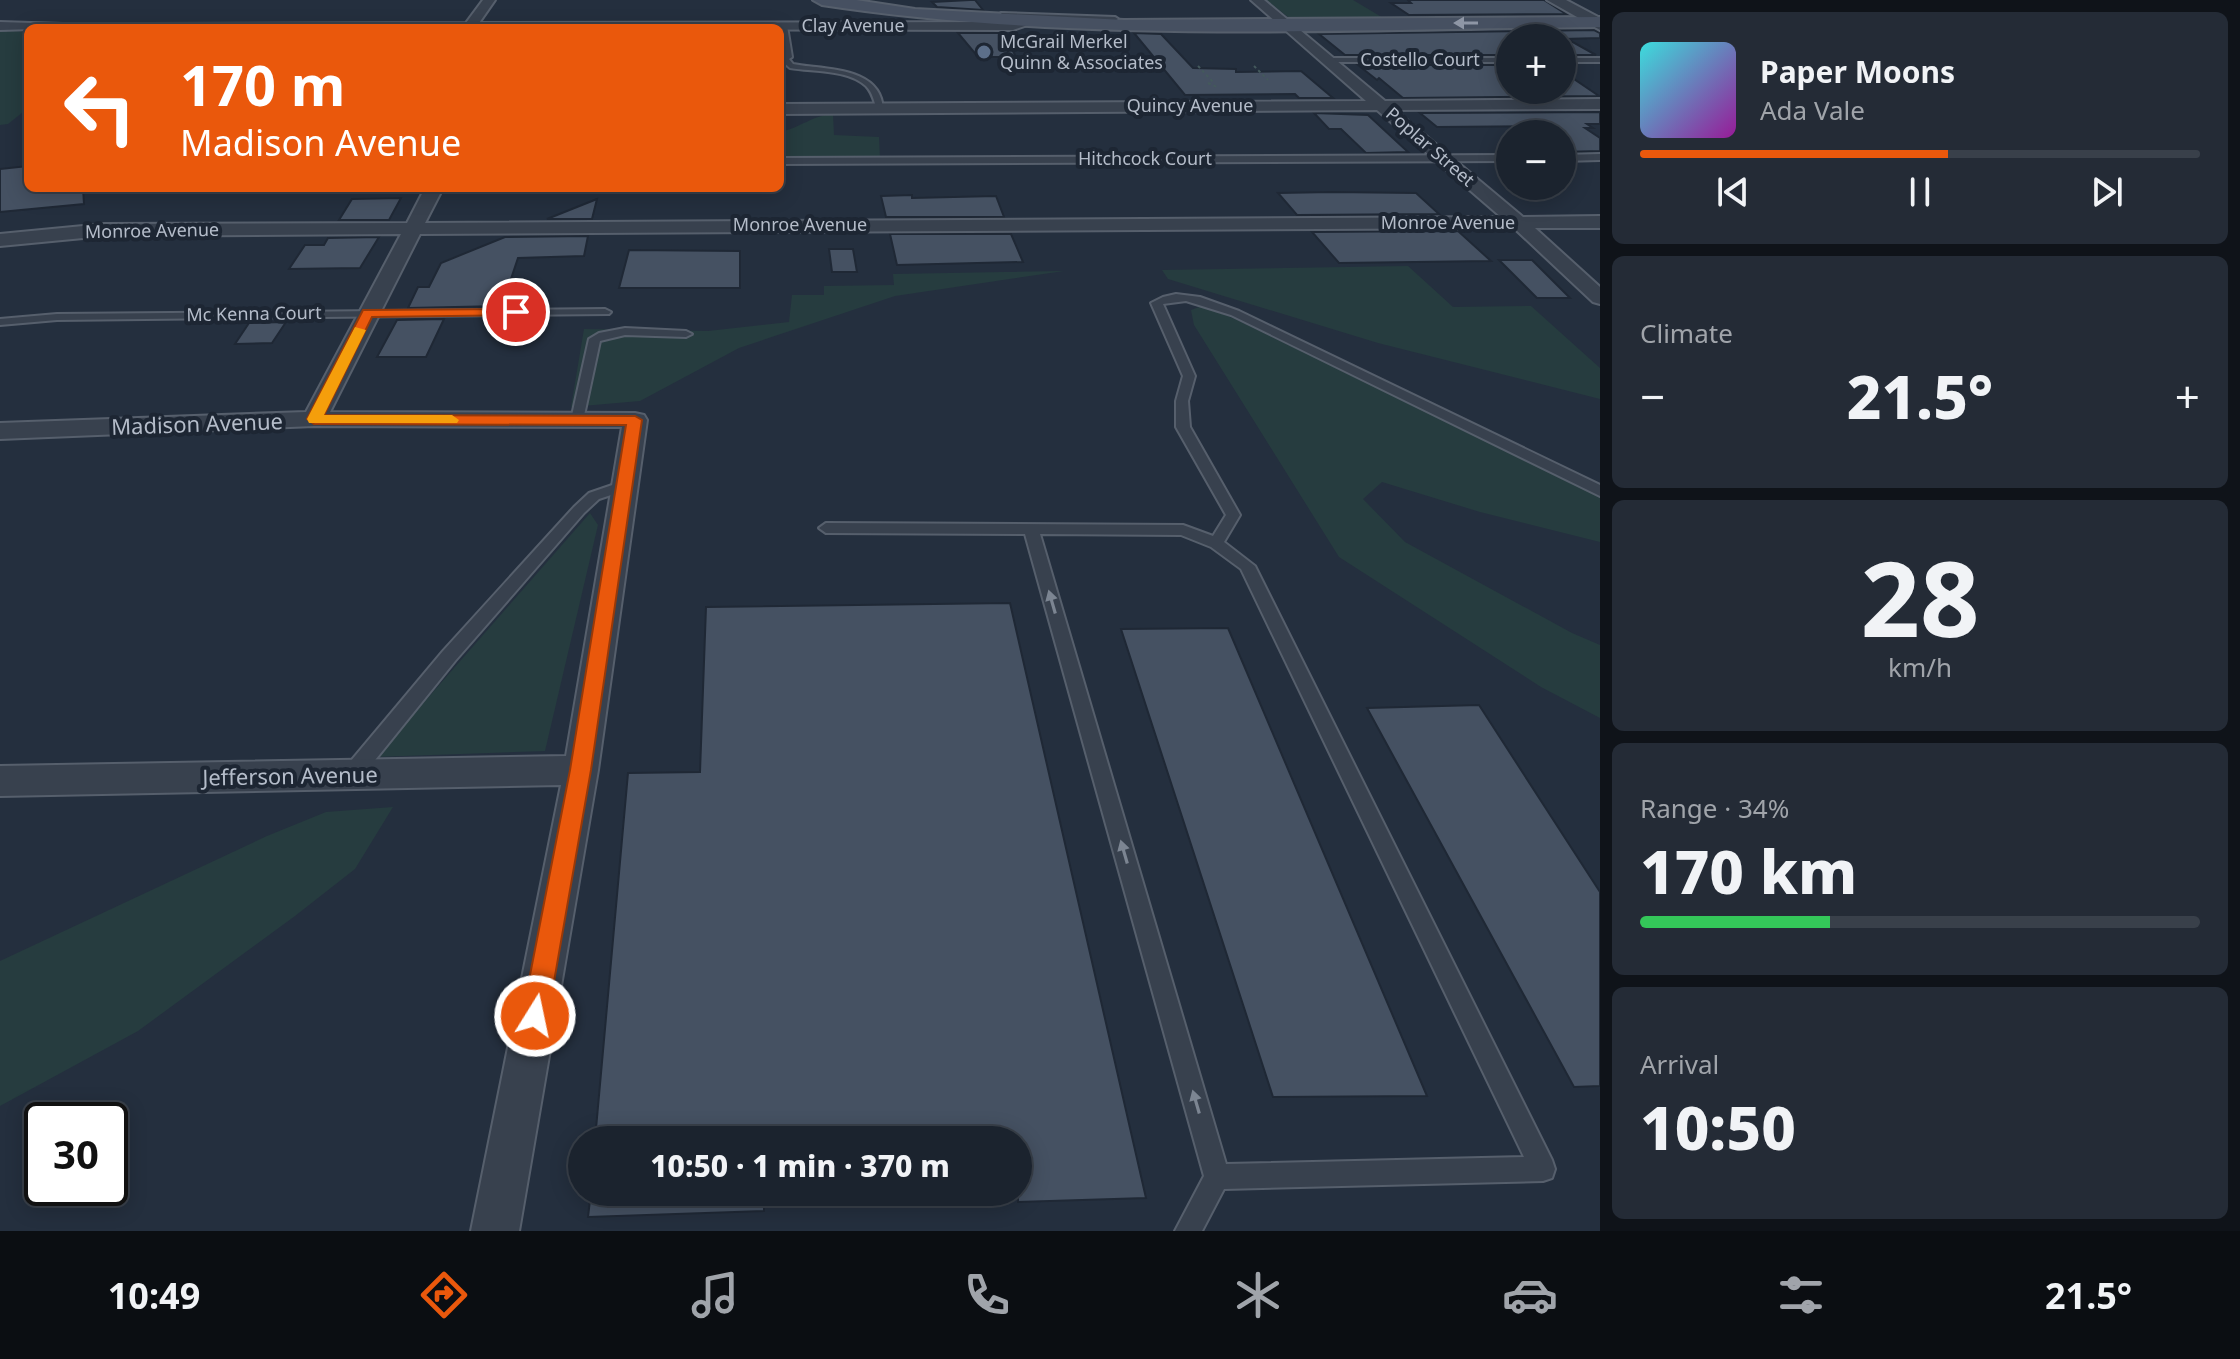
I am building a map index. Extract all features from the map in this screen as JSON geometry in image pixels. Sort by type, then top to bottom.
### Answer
[{"type":"main road","name":"Clay Avenue","points":[[822,0],[915,14],[1002,13],[1033,21],[1124,25],[1598,23]]},
{"type":"street","points":[[471,24],[489,0]]},
{"type":"street","name":"Poplar Street","points":[[1257,0],[1288,23],[1519,223],[1600,298]]},
{"type":"street","points":[[1555,0],[1598,23]]},
{"type":"street","name":"Clay Avenue","points":[[784,26],[1013,26],[1033,21]]},
{"type":"street","points":[[0,26],[24,27]]},
{"type":"street","name":"Quincy Avenue","points":[[784,109],[1600,104]]},
{"type":"street","points":[[314,419],[432,192]]},
{"type":"street","name":"Monroe Avenue","points":[[3,243],[104,230],[1600,222]]},
{"type":"street","name":"Madison Avenue","points":[[0,431],[314,419],[635,420],[624,486]]},
{"type":"street","points":[[495,1231],[581,770],[624,486]]},
{"type":"street","name":"Jefferson Avenue","points":[[0,781],[581,770]]},
{"type":"lane","points":[[1002,13],[1115,19]]},
{"type":"lane","points":[[784,26],[788,57],[784,59]]},
{"type":"lane","name":"Costello Court","points":[[1330,60],[1496,60]]},
{"type":"lane","points":[[1576,60],[1600,60]]},
{"type":"lane","points":[[784,61],[790,66],[846,73],[868,84],[878,94],[880,108]]},
{"type":"lane","points":[[1576,158],[1600,157]]},
{"type":"lane","name":"Hitchcock Court","points":[[784,161],[1496,158]]},
{"type":"lane","points":[[1216,543],[1233,515],[1183,427],[1182,401],[1189,376],[1157,303],[1168,297],[1191,297],[1235,313],[1600,491]]},
{"type":"lane","name":"Mc Kenna Court","points":[[0,322],[26,318],[605,312]]},
{"type":"lane","points":[[577,420],[598,336],[611,333],[686,334]]},
{"type":"lane","points":[[352,774],[449,656],[579,510],[594,496],[624,486]]},
{"type":"lane","points":[[826,528],[1183,530],[1216,543],[1247,566],[1543,1169],[1217,1177]]},
{"type":"lane","points":[[1031,528],[1217,1177],[1188,1231]]},
{"type":"path","points":[[1198,66],[1214,83],[1208,83],[1214,84]]},
{"type":"path","points":[[1254,66],[1268,80]]},
{"type":"green space","points":[[1266,0],[1353,0],[1385,19],[1292,20]]},
{"type":"green space","points":[[0,30],[24,32],[24,111],[8,124],[0,125]]},
{"type":"green space","points":[[833,114],[834,135],[879,137],[880,159],[784,159],[784,131]]},
{"type":"green space","points":[[1408,266],[1453,307],[1531,306],[1600,368],[1600,399],[1378,343],[1168,279],[1162,270]]},
{"type":"green space","points":[[1064,271],[895,296],[739,348],[640,401],[571,407],[584,329],[708,331],[789,322],[792,295],[824,295],[824,286],[894,285],[893,274]]},
{"type":"green space","points":[[1202,306],[1235,319],[1600,495],[1600,542],[1480,512],[1382,482],[1363,499],[1405,542],[1572,633],[1600,645],[1600,718],[1541,687],[1339,557],[1194,325],[1191,310]]},
{"type":"green space","points":[[590,513],[598,525],[545,751],[376,757]]},
{"type":"green space","points":[[393,807],[355,869],[295,916],[138,1031],[0,1106],[0,961],[267,836],[326,812]]},
{"type":"building","points":[[975,0],[983,10],[937,7],[932,2]]},
{"type":"building","points":[[1408,0],[1544,0],[1566,14],[1409,15],[1391,3],[1411,3]]},
{"type":"building","points":[[1576,30],[1594,30],[1600,33],[1600,38],[1576,39]]},
{"type":"building","points":[[1496,31],[1496,55],[1345,55],[1319,34]]},
{"type":"building","points":[[958,33],[1004,33],[1016,57],[978,57]]},
{"type":"building","points":[[1134,33],[1161,34],[1193,68],[1236,69],[1236,72],[1301,71],[1333,98],[1299,98],[1295,94],[1185,95]]},
{"type":"building","points":[[1576,44],[1596,55],[1576,55]]},
{"type":"building","points":[[1358,65],[1496,65],[1496,97],[1403,98],[1379,78],[1377,80]]},
{"type":"building","points":[[1576,80],[1599,96],[1576,96]]},
{"type":"building","points":[[1600,112],[1600,124],[1587,124],[1593,128],[1585,128],[1600,138],[1600,151],[1576,152],[1576,120],[1496,120],[1496,126],[1437,127],[1420,113]]},
{"type":"building","points":[[1314,113],[1368,115],[1408,152],[1366,153],[1341,129],[1329,129]]},
{"type":"building","points":[[24,166],[24,192],[83,192],[84,204],[0,212],[0,169]]},
{"type":"building","points":[[1278,193],[1416,193],[1439,214],[1297,215]]},
{"type":"building","points":[[912,195],[912,198],[996,196],[1004,217],[886,217],[881,196]]},
{"type":"building","points":[[401,198],[389,220],[339,220],[352,199]]},
{"type":"building","points":[[597,199],[592,219],[547,219]]},
{"type":"building","points":[[1458,231],[1491,261],[1339,263],[1312,232]]},
{"type":"building","points":[[890,234],[1011,234],[1023,262],[897,265]]},
{"type":"building","points":[[588,236],[584,256],[518,258],[502,306],[408,308],[418,287],[429,287],[441,263],[505,237]]},
{"type":"building","points":[[379,237],[360,268],[289,269],[305,245],[324,245],[328,238]]},
{"type":"building","points":[[829,249],[853,249],[857,272],[832,272]]},
{"type":"building","points":[[629,250],[740,251],[740,288],[619,288]]},
{"type":"building","points":[[1499,260],[1532,260],[1570,298],[1537,298]]},
{"type":"building","points":[[444,319],[426,357],[377,357],[397,320]]},
{"type":"building","points":[[286,322],[272,343],[235,344],[249,323]]},
{"type":"building","points":[[1010,603],[1146,1198],[1032,1202],[1032,1126],[596,1126],[628,773],[700,772],[706,607]]},
{"type":"building","points":[[1228,628],[1427,1096],[1273,1097],[1121,629]]},
{"type":"building","points":[[1479,705],[1600,892],[1600,1086],[1574,1087],[1367,708]]},
{"type":"building","points":[[589,1206],[764,1206],[764,1211],[588,1217]]},
{"type":"slow traffic","points":[[359,330],[314,419],[452,420]]},
{"type":"place","name":"McGrail Merkel Quinn & Associates","points":[[984,52]]},
{"type":"route","points":[[516,312],[368,313],[314,419],[635,420],[581,770],[535,1016]]}]
